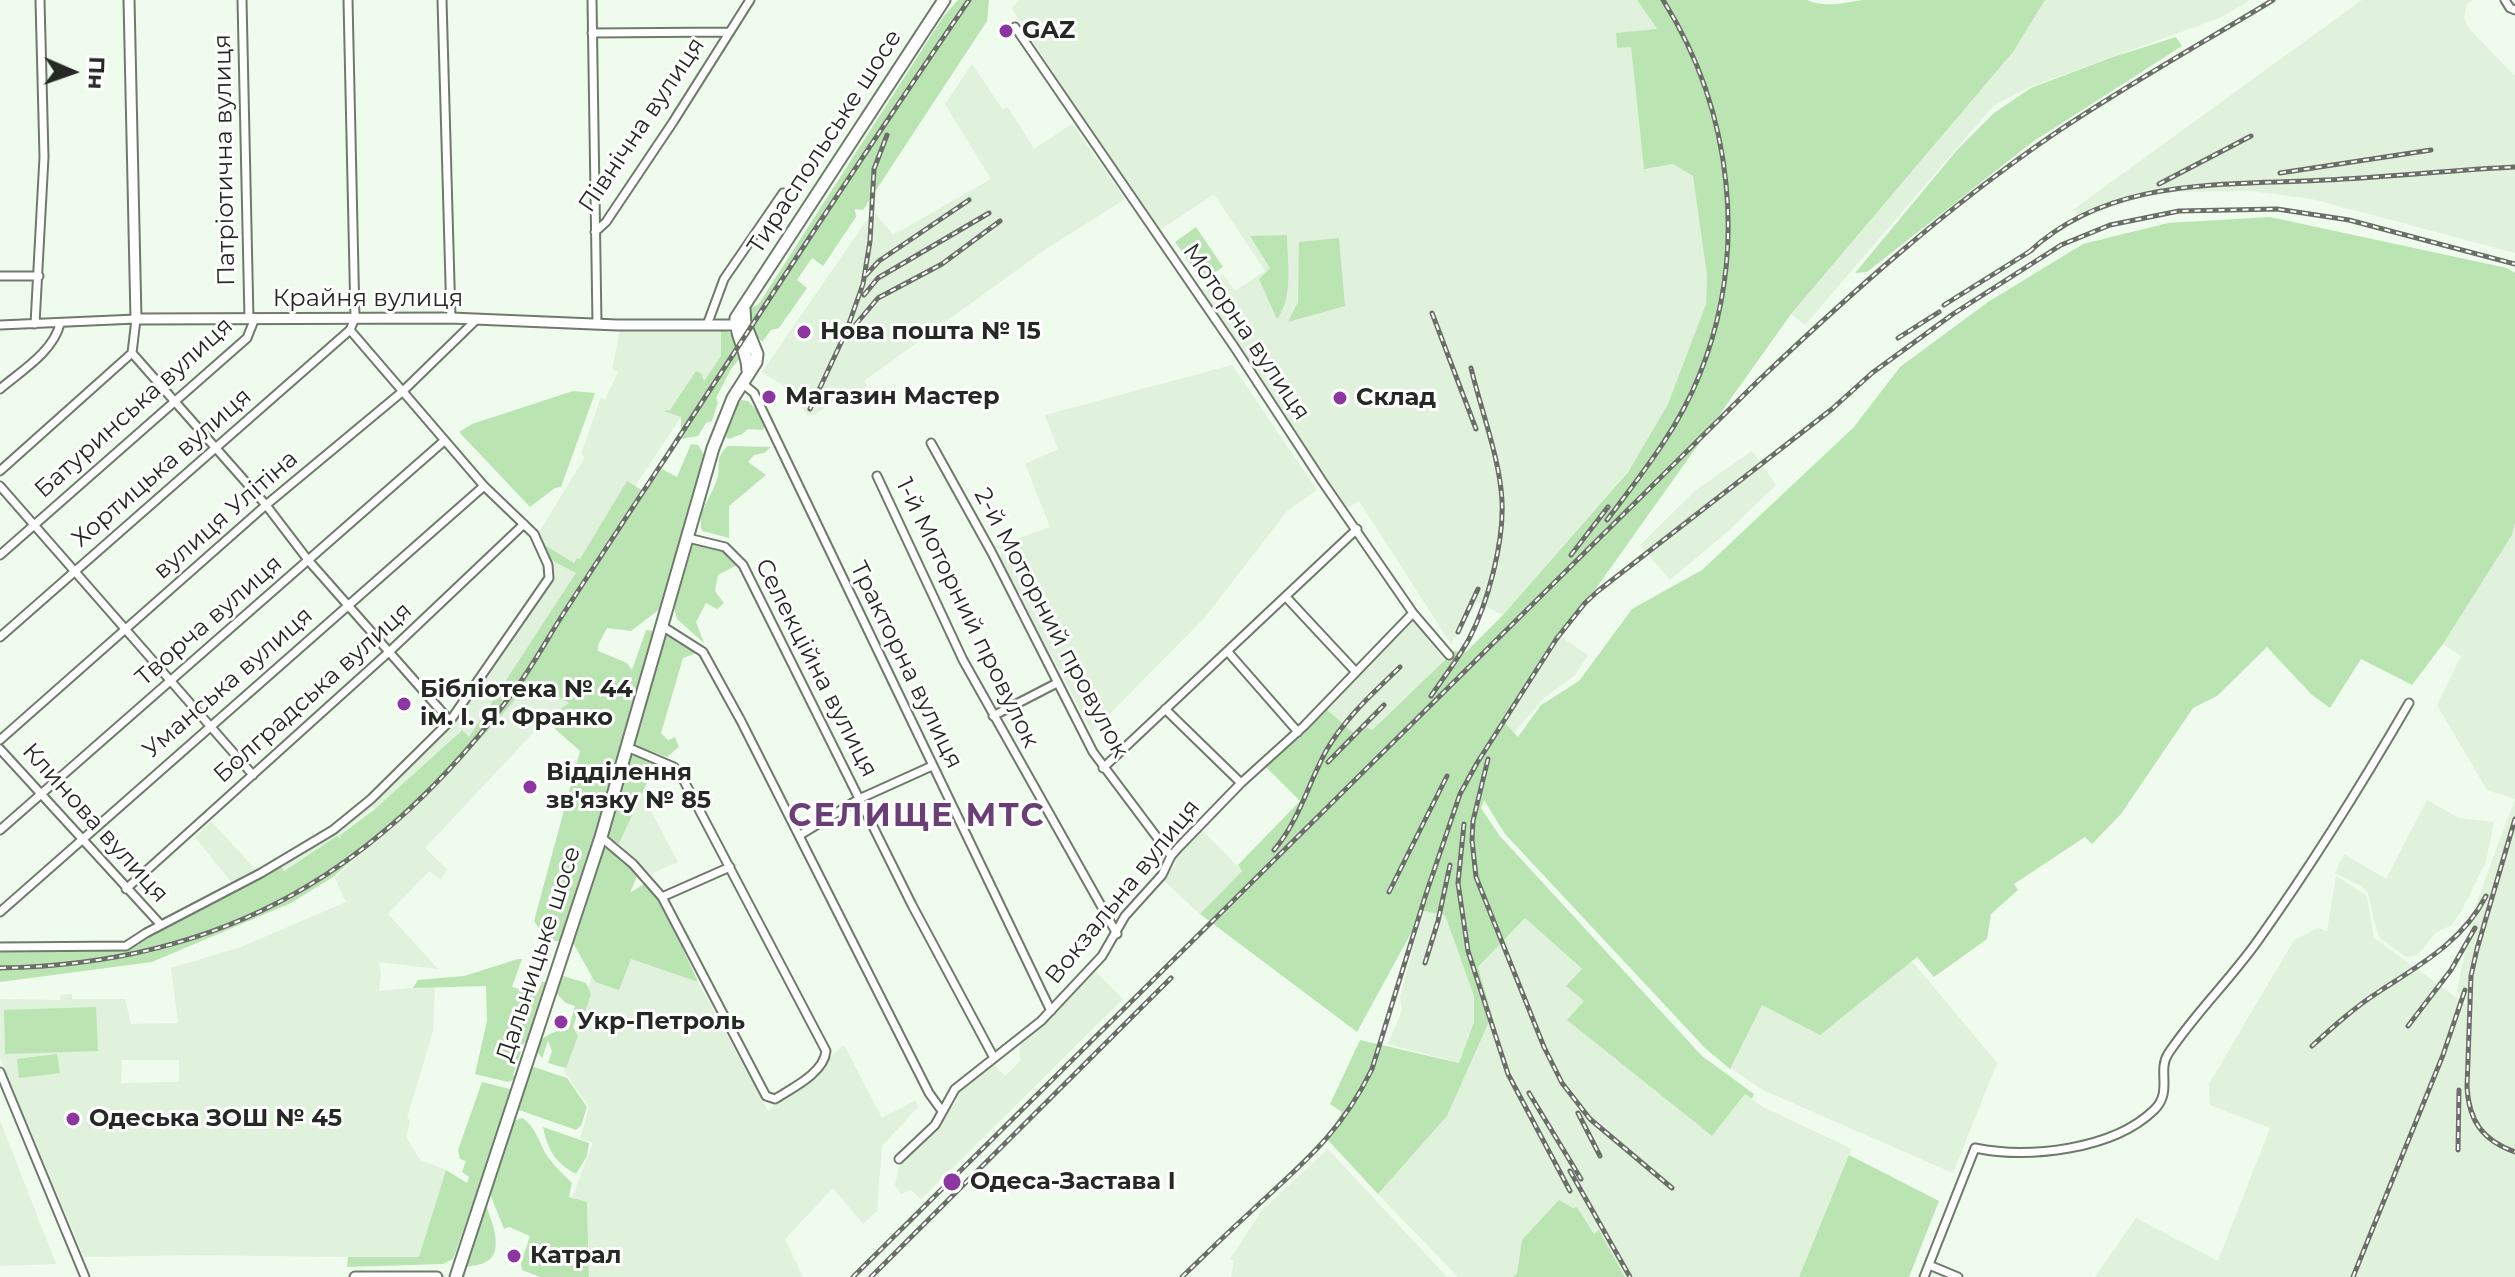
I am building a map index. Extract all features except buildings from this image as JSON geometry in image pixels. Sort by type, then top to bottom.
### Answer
[{"type":"main road","name":"Тираспольське шосе","points":[[740,324],[744,309],[938,2]]},
{"type":"main road","name":"Дальницьке шосе","points":[[456,1277],[601,837],[713,448],[748,371],[740,324]]},
{"type":"street","points":[[35,324],[44,157],[40,0]]},
{"type":"street","points":[[0,471],[132,353],[136,319],[129,0]]},
{"type":"street","name":"Патріотична вулиця","points":[[242,0],[252,319]]},
{"type":"street","points":[[0,947],[126,946],[333,830],[371,799],[450,721],[549,578],[548,565],[534,534],[484,486],[350,330],[355,318],[348,0]]},
{"type":"street","points":[[442,0],[451,318]]},
{"type":"street","points":[[592,0],[597,324]]},
{"type":"street","name":"Північна вулиця","points":[[595,232],[606,222],[673,122],[750,0]]},
{"type":"street","points":[[2505,0],[2515,10]]},
{"type":"street","name":"Моторна вулиця","points":[[1015,27],[1413,613],[1449,655]]},
{"type":"street","points":[[592,33],[728,32]]},
{"type":"street","points":[[707,325],[724,279],[783,193]]},
{"type":"street","points":[[0,276],[39,276]]},
{"type":"street","name":"Крайня вулиця","points":[[0,325],[136,319],[355,318],[740,324]]},
{"type":"street","name":"Батуринська вулиця","points":[[0,555],[247,338],[252,319]]},
{"type":"street","name":"вулиця Улітіна","points":[[0,740],[266,505],[402,392],[477,319]]},
{"type":"street","points":[[0,389],[49,346],[56,338],[60,324]]},
{"type":"street","name":"Хортицька вулиця","points":[[0,637],[350,330]]},
{"type":"street","points":[[132,353],[450,721]]},
{"type":"street","name":"Тракторна вулиця","points":[[742,383],[754,393],[1051,1011]]},
{"type":"street","name":"Творча вулиця","points":[[0,830],[444,441]]},
{"type":"street","name":"2-й Моторний провулок","points":[[931,443],[992,553],[1103,768],[1171,856]]},
{"type":"street","name":"1-й Моторний провулок","points":[[877,476],[963,660],[1117,934]]},
{"type":"street","points":[[0,486],[253,775]]},
{"type":"street","name":"Уманська вулиця","points":[[0,912],[484,486]]},
{"type":"street","name":"Болградська вулиця","points":[[126,889],[390,651],[524,524]]},
{"type":"street","points":[[1103,768],[1357,529]]},
{"type":"street","name":"Селекційна вулиця","points":[[688,538],[725,547],[743,565],[926,931],[994,1058]]},
{"type":"street","points":[[1286,597],[1355,671]]},
{"type":"street","name":"Вокзальна вулиця","points":[[899,1159],[935,1125],[955,1089],[1051,1011],[1102,956],[1125,916],[1162,875],[1171,856],[1241,783],[1298,732],[1413,613]]},
{"type":"street","points":[[662,626],[703,652],[800,835],[929,1093],[942,1111]]},
{"type":"street","points":[[1228,652],[1298,732]]},
{"type":"street","points":[[993,716],[1057,683]]},
{"type":"street","points":[[1924,1277],[1975,1148],[1991,1151],[2087,1145],[2113,1138],[2154,1110],[2164,1096],[2165,1057],[2257,942],[2337,825],[2409,703]]},
{"type":"street","points":[[1165,709],[1241,783]]},
{"type":"street","points":[[601,837],[633,864],[662,897],[766,1096],[775,1099],[814,1072],[825,1060],[826,1051],[683,779],[674,767],[627,747]]},
{"type":"street","name":"Клинова вулиця","points":[[0,749],[161,925]]},
{"type":"street","points":[[800,835],[859,799],[932,766]]},
{"type":"street","points":[[662,897],[730,867]]},
{"type":"street","points":[[0,1072],[85,1277]]},
{"type":"street","points":[[1929,1265],[1958,1277]]},
{"type":"street","points":[[355,1277],[437,1277]]},
{"type":"shaded area","points":[[1018,0],[1637,0],[1657,30],[1616,33],[1617,47],[1631,46],[1644,168],[1673,164],[1693,176],[1707,276],[1706,304],[1668,404],[1628,471],[1503,615],[1477,602],[1451,644],[1359,501],[1347,508],[1197,292],[1223,274],[1235,291],[1265,271],[1214,194],[1157,232],[1012,9]]},
{"type":"shaded area","points":[[2045,0],[2250,0],[2222,17],[2027,88],[1993,106],[1805,325],[1791,314],[2013,52]]},
{"type":"shaded area","points":[[2362,0],[2473,0],[2467,4],[2464,18],[2470,30],[2515,76],[2515,253],[2312,199],[2251,191],[2159,192],[2080,217],[2074,209]]},
{"type":"shaded area","points":[[972,64],[1003,110],[1008,107],[1034,149],[1072,124],[1125,199],[1043,251],[864,381],[868,386],[855,393],[851,389],[816,414],[808,416],[786,387],[762,372],[864,224],[875,213],[893,235],[991,179],[945,104]]},
{"type":"shaded area","points":[[721,327],[721,356],[703,382],[696,371],[670,410],[681,417],[635,486],[627,482],[580,559],[577,558],[574,563],[540,542],[538,534],[585,457],[581,454],[601,397],[605,400],[618,372],[612,369],[620,331]]},
{"type":"shaded area","points":[[1232,365],[1317,490],[1287,511],[1206,616],[1092,732],[1000,559],[1001,549],[993,548],[1050,527],[1025,464],[1058,449],[1045,415]]},
{"type":"shaded area","points":[[1752,451],[1776,485],[1670,580],[1640,545],[1696,490]]},
{"type":"shaded area","points":[[2515,523],[2515,799],[2487,790],[2437,705],[2461,656],[2443,644],[2512,535]]},
{"type":"shaded area","points":[[549,559],[577,573],[469,738],[461,730],[375,809],[373,807],[340,834],[341,839],[337,836],[283,871],[279,864],[325,838],[455,720],[551,578]]},
{"type":"shaded area","points":[[1412,618],[1444,660],[1371,730],[1356,737],[1323,706]]},
{"type":"shaded area","points":[[1561,637],[1588,655],[1575,675],[1543,699],[1514,733],[1505,724]]},
{"type":"shaded area","points":[[530,680],[570,704],[545,720],[425,848],[447,869],[441,880],[429,871],[388,914],[438,969],[378,962],[381,972],[379,991],[435,986],[433,1031],[407,1118],[410,1121],[406,1137],[420,1160],[446,1170],[419,1258],[84,1257],[0,1058],[0,999],[60,1000],[61,995],[72,994],[72,999],[125,999],[131,1024],[178,1023],[171,968],[241,947],[346,902],[335,878],[488,731]],"holes":[[[122,1060],[179,1060],[179,1082],[121,1083]]]},
{"type":"shaded area","points":[[642,794],[678,862],[650,874],[619,844]]},
{"type":"shaded area","points":[[2515,799],[2515,1277],[2095,1277],[2136,1218],[2218,1261],[2270,1128],[2210,1105],[2209,1084],[2294,940],[2318,928],[2327,931],[2336,876],[2367,896],[2374,938],[2471,1008],[2457,991],[2473,912]]},
{"type":"shaded area","points":[[2427,800],[2459,818],[2494,822],[2486,861],[2452,925],[2436,932],[2418,955],[2406,957],[2381,939],[2368,893],[2335,873],[2344,854],[2386,879]]},
{"type":"shaded area","points":[[211,821],[255,869],[231,882],[195,837]]},
{"type":"shaded area","points":[[1201,829],[1242,871],[1200,914],[1163,880],[1176,864],[1174,857]]},
{"type":"shaded area","points":[[1423,911],[1445,914],[1474,996],[1474,1022],[1459,1063],[1388,1044],[1402,1010],[1400,997]]},
{"type":"shaded area","points":[[1525,918],[1582,970],[1585,1001],[1568,1020],[1712,1136],[1745,1094],[1763,1107],[1852,1149],[1799,1277],[1625,1277],[1600,1231],[1594,1234],[1577,1207],[1522,1240],[1517,1274],[1513,1277],[1458,1277],[1378,1194],[1447,1116],[1492,1015],[1478,967]]},
{"type":"shaded area","points":[[600,948],[698,982],[768,1111],[844,1045],[882,1118],[916,1100],[918,1107],[882,1146],[877,1211],[863,1224],[833,1188],[785,1239],[803,1277],[589,1277],[587,1203],[572,1197],[593,1143],[580,1138],[589,1107],[564,1071]]},
{"type":"shaded area","points":[[1912,961],[1997,1063],[1953,1173],[1763,1090],[1730,1068],[1762,1004],[1820,1034]]},
{"type":"shaded area","points":[[1094,970],[1123,999],[921,1199],[911,1190],[901,1194],[895,1185],[899,1166],[957,1101],[960,1092],[993,1064],[1005,1076],[1020,1061],[1019,1048]]},
{"type":"shaded area","points":[[0,1120],[10,1146],[56,1264],[0,1266]]},
{"type":"shaded area","points":[[1328,1149],[1447,1277],[1231,1277],[1234,1261],[1230,1259],[1262,1210]]},
{"type":"green space","points":[[958,0],[989,0],[987,21],[863,210],[855,209],[856,217],[823,266],[812,258],[797,280],[807,288],[779,328],[771,330],[762,342],[749,326],[751,307],[758,305],[943,17]]},
{"type":"green space","points":[[1637,0],[1807,0],[1827,4],[1862,0],[2045,0],[2013,52],[1791,314],[1548,656],[1505,723],[1518,737],[1541,705],[1579,681],[1632,609],[1702,570],[1854,427],[1900,367],[1988,302],[2083,244],[2168,223],[2270,217],[2507,268],[2515,273],[2515,523],[2512,535],[2443,644],[2412,685],[2361,659],[2330,708],[2312,695],[2267,647],[2217,696],[2193,708],[2121,814],[2092,844],[2085,837],[2014,884],[2018,890],[1991,914],[1987,939],[1934,977],[1917,957],[1820,1035],[1762,1005],[1730,1069],[1705,1048],[1505,834],[1484,800],[1481,808],[1499,835],[1702,1056],[1754,1094],[1752,1099],[1745,1094],[1712,1136],[1567,1020],[1584,1001],[1566,986],[1582,969],[1525,918],[1478,967],[1492,1015],[1447,1116],[1378,1194],[1326,1138],[1342,1112],[1330,1104],[1360,1040],[1459,1063],[1474,1022],[1474,996],[1445,915],[1423,911],[1357,1032],[1200,914],[1242,871],[1238,865],[1300,801],[1266,767],[1323,706],[1357,736],[1366,727],[1372,730],[1454,651],[1466,652],[1503,615],[1628,472],[1668,404],[1706,304],[1707,276],[1693,176],[1673,164],[1644,169],[1631,47],[1617,48],[1616,33],[1657,29]]},
{"type":"green space","points":[[2176,37],[2182,46],[2031,143],[1867,272],[1855,273],[1957,150],[1994,113],[2031,88]]},
{"type":"green space","points":[[1196,227],[1223,267],[1202,281],[1175,242]]},
{"type":"green space","points":[[1287,235],[1288,290],[1277,319],[1259,279],[1270,268],[1250,236]]},
{"type":"green space","points":[[1339,238],[1345,306],[1288,322],[1298,302],[1299,242]]},
{"type":"green space","points":[[721,327],[733,335],[741,357],[716,398],[718,402],[712,421],[706,423],[698,436],[681,439],[681,417],[664,411],[670,410],[696,371],[701,373],[704,381],[721,356]]},
{"type":"green space","points":[[573,391],[595,393],[561,487],[555,488],[530,507],[459,432],[472,424]]},
{"type":"green space","points":[[741,400],[748,401],[765,425],[763,430],[748,429],[729,439],[726,437],[733,412]]},
{"type":"green space","points":[[691,444],[698,445],[705,456],[661,608],[631,631],[607,628],[598,645],[598,651],[627,663],[632,670],[646,630],[656,631],[564,941],[541,941],[543,934],[534,921],[580,751],[545,720],[569,703],[531,681],[488,731],[406,813],[333,877],[291,903],[152,962],[0,982],[0,949],[127,947],[279,864],[284,871],[337,836],[341,839],[340,835],[375,809],[462,730],[469,737],[576,573],[549,559],[540,542],[574,563],[577,558],[580,559],[627,481],[645,492],[662,469],[677,477]]},
{"type":"green space","points":[[728,446],[771,447],[764,453],[754,455],[748,462],[766,475],[729,506],[729,538],[702,531],[701,524],[703,511],[718,476],[720,455]]},
{"type":"green space","points":[[694,542],[723,547],[743,570],[740,572],[737,565],[718,575],[715,591],[724,603],[717,609],[706,603],[696,622],[704,643],[677,619],[674,608]]},
{"type":"green space","points":[[663,631],[691,643],[699,652],[683,658],[661,733],[668,740],[675,737],[679,747],[667,757],[631,744]]},
{"type":"green space","points":[[629,751],[655,765],[619,844],[605,835]]},
{"type":"green space","points":[[603,843],[636,872],[630,893],[644,884],[653,883],[698,982],[631,959],[619,990],[595,982],[572,941]]},
{"type":"green space","points":[[522,959],[512,987],[537,994],[542,982],[552,982],[532,1043],[524,1043],[513,1075],[518,1078],[508,1082],[475,1074],[487,1021],[486,986],[413,988],[418,980],[464,976]]},
{"type":"green space","points":[[563,976],[586,983],[591,994],[584,1014],[577,1015],[573,1027],[578,1036],[566,1068],[548,1063],[552,1051],[548,1041],[542,1058],[535,1049],[548,1035],[568,1030],[575,1006],[566,1003],[557,994]]},
{"type":"green space","points":[[96,1007],[98,1051],[5,1054],[4,1010]]},
{"type":"green space","points":[[57,1054],[60,1073],[19,1078],[17,1059]]},
{"type":"green space","points":[[534,1067],[567,1078],[587,1107],[581,1126],[576,1130],[519,1110],[516,1105],[528,1069]]},
{"type":"green space","points":[[482,1082],[510,1089],[512,1095],[453,1259],[443,1264],[347,1267],[348,1257],[419,1257],[446,1170],[467,1183],[469,1177],[462,1172],[466,1161],[460,1159],[458,1150]]},
{"type":"green space","points":[[522,1118],[534,1130],[551,1161],[572,1183],[569,1197],[587,1202],[589,1277],[540,1277],[522,1270],[521,1263],[530,1236],[509,1227],[504,1229],[489,1191],[510,1122]]},
{"type":"green space","points":[[543,1127],[589,1143],[587,1156],[576,1174],[554,1155]]},
{"type":"green space","points":[[1849,1155],[1939,1201],[1909,1277],[1799,1277]]},
{"type":"green space","points":[[1559,1200],[1577,1207],[1594,1234],[1599,1230],[1625,1277],[1513,1277],[1517,1273],[1522,1240]]},
{"type":"green space","points":[[486,1204],[495,1235],[495,1252],[484,1263],[465,1267]]},
{"type":"railway","points":[[0,968],[82,962],[158,948],[229,925],[294,894],[355,854],[412,807],[466,751],[524,677],[783,277],[969,0]]},
{"type":"railway","points":[[1607,520],[1681,415],[1699,376],[1715,329],[1724,281],[1728,232],[1726,184],[1718,135],[1705,88],[1687,43],[1663,0]]},
{"type":"railway","points":[[853,1277],[1758,381],[1828,316],[1974,192],[2051,136],[2273,0]]},
{"type":"railway","points":[[810,409],[846,332],[863,284],[870,241],[874,169],[887,135]]},
{"type":"railway","points":[[2159,184],[2251,136]]},
{"type":"railway","points":[[2280,173],[2431,150]]},
{"type":"railway","points":[[2029,252],[2061,227],[2095,210],[2132,197],[2169,190],[2208,185],[2515,167]]},
{"type":"railway","points":[[866,275],[879,261],[969,200]]},
{"type":"railway","points":[[1182,1277],[1316,1150],[1359,1093],[1372,1069],[1460,794],[1557,638],[1598,591],[1832,409],[1872,373],[1953,314],[2061,245],[2110,225],[2179,211],[2277,209],[2349,220],[2515,264]]},
{"type":"railway","points":[[864,295],[878,278],[989,213]]},
{"type":"railway","points":[[856,324],[878,298],[942,264],[1000,221]]},
{"type":"railway","points":[[1944,305],[2032,250]]},
{"type":"railway","points":[[1898,338],[1939,312]]},
{"type":"railway","points":[[1432,313],[1476,429]]},
{"type":"railway","points":[[1431,696],[1476,624],[1493,572],[1500,535],[1501,485],[1471,368]]},
{"type":"railway","points":[[1571,555],[1608,507]]},
{"type":"railway","points":[[1458,632],[1478,589]]},
{"type":"railway","points":[[1274,850],[1290,827],[1334,739],[1360,706],[1400,667]]},
{"type":"railway","points":[[1328,762],[1384,705]]},
{"type":"railway","points":[[1488,759],[1473,821],[1476,877],[1544,1047],[1562,1083],[1590,1119],[1672,1188]]},
{"type":"railway","points":[[1389,892],[1447,776]]},
{"type":"railway","points":[[2515,819],[2471,976],[2467,1087],[2471,1110],[2479,1128],[2494,1142],[2515,1152]]},
{"type":"railway","points":[[1464,824],[1458,883],[1468,951],[1508,1074],[1570,1191]]},
{"type":"railway","points":[[1425,963],[1450,865]]},
{"type":"railway","points":[[2312,1046],[2362,1004],[2453,939],[2486,896]]},
{"type":"railway","points":[[2408,1026],[2451,970],[2475,928]]},
{"type":"railway","points":[[871,1277],[1171,978]]},
{"type":"railway","points":[[2353,1277],[2443,1055],[2465,990]]},
{"type":"railway","points":[[2458,1150],[2459,1090]]},
{"type":"railway","points":[[1529,1093],[1581,1179]]},
{"type":"railway","points":[[1578,1113],[1600,1156]]},
{"type":"railway","points":[[1570,1171],[1630,1277]]},
{"type":"place","name":"GAZ","points":[[1006,31]]},
{"type":"place","name":"Нова пошта № 15","points":[[804,332]]},
{"type":"place","name":"Магазин Мастер","points":[[769,397]]},
{"type":"place","name":"Склад","points":[[1340,398]]},
{"type":"place","name":"Бібліотека № 44 ім. І. Я. Франко","points":[[404,704]]},
{"type":"place","name":"Відділення зв'язку № 85","points":[[530,787]]},
{"type":"place","name":"Укр-Петроль","points":[[561,1022]]},
{"type":"place","name":"Одеська ЗОШ № 45","points":[[73,1119]]},
{"type":"place","name":"Одеса-Застава I","points":[[952,1182]]},
{"type":"place","name":"Катрал","points":[[514,1256]]},
{"type":"district","name":"CЕЛИЩЕ МТС","points":[[917,817]]}]
